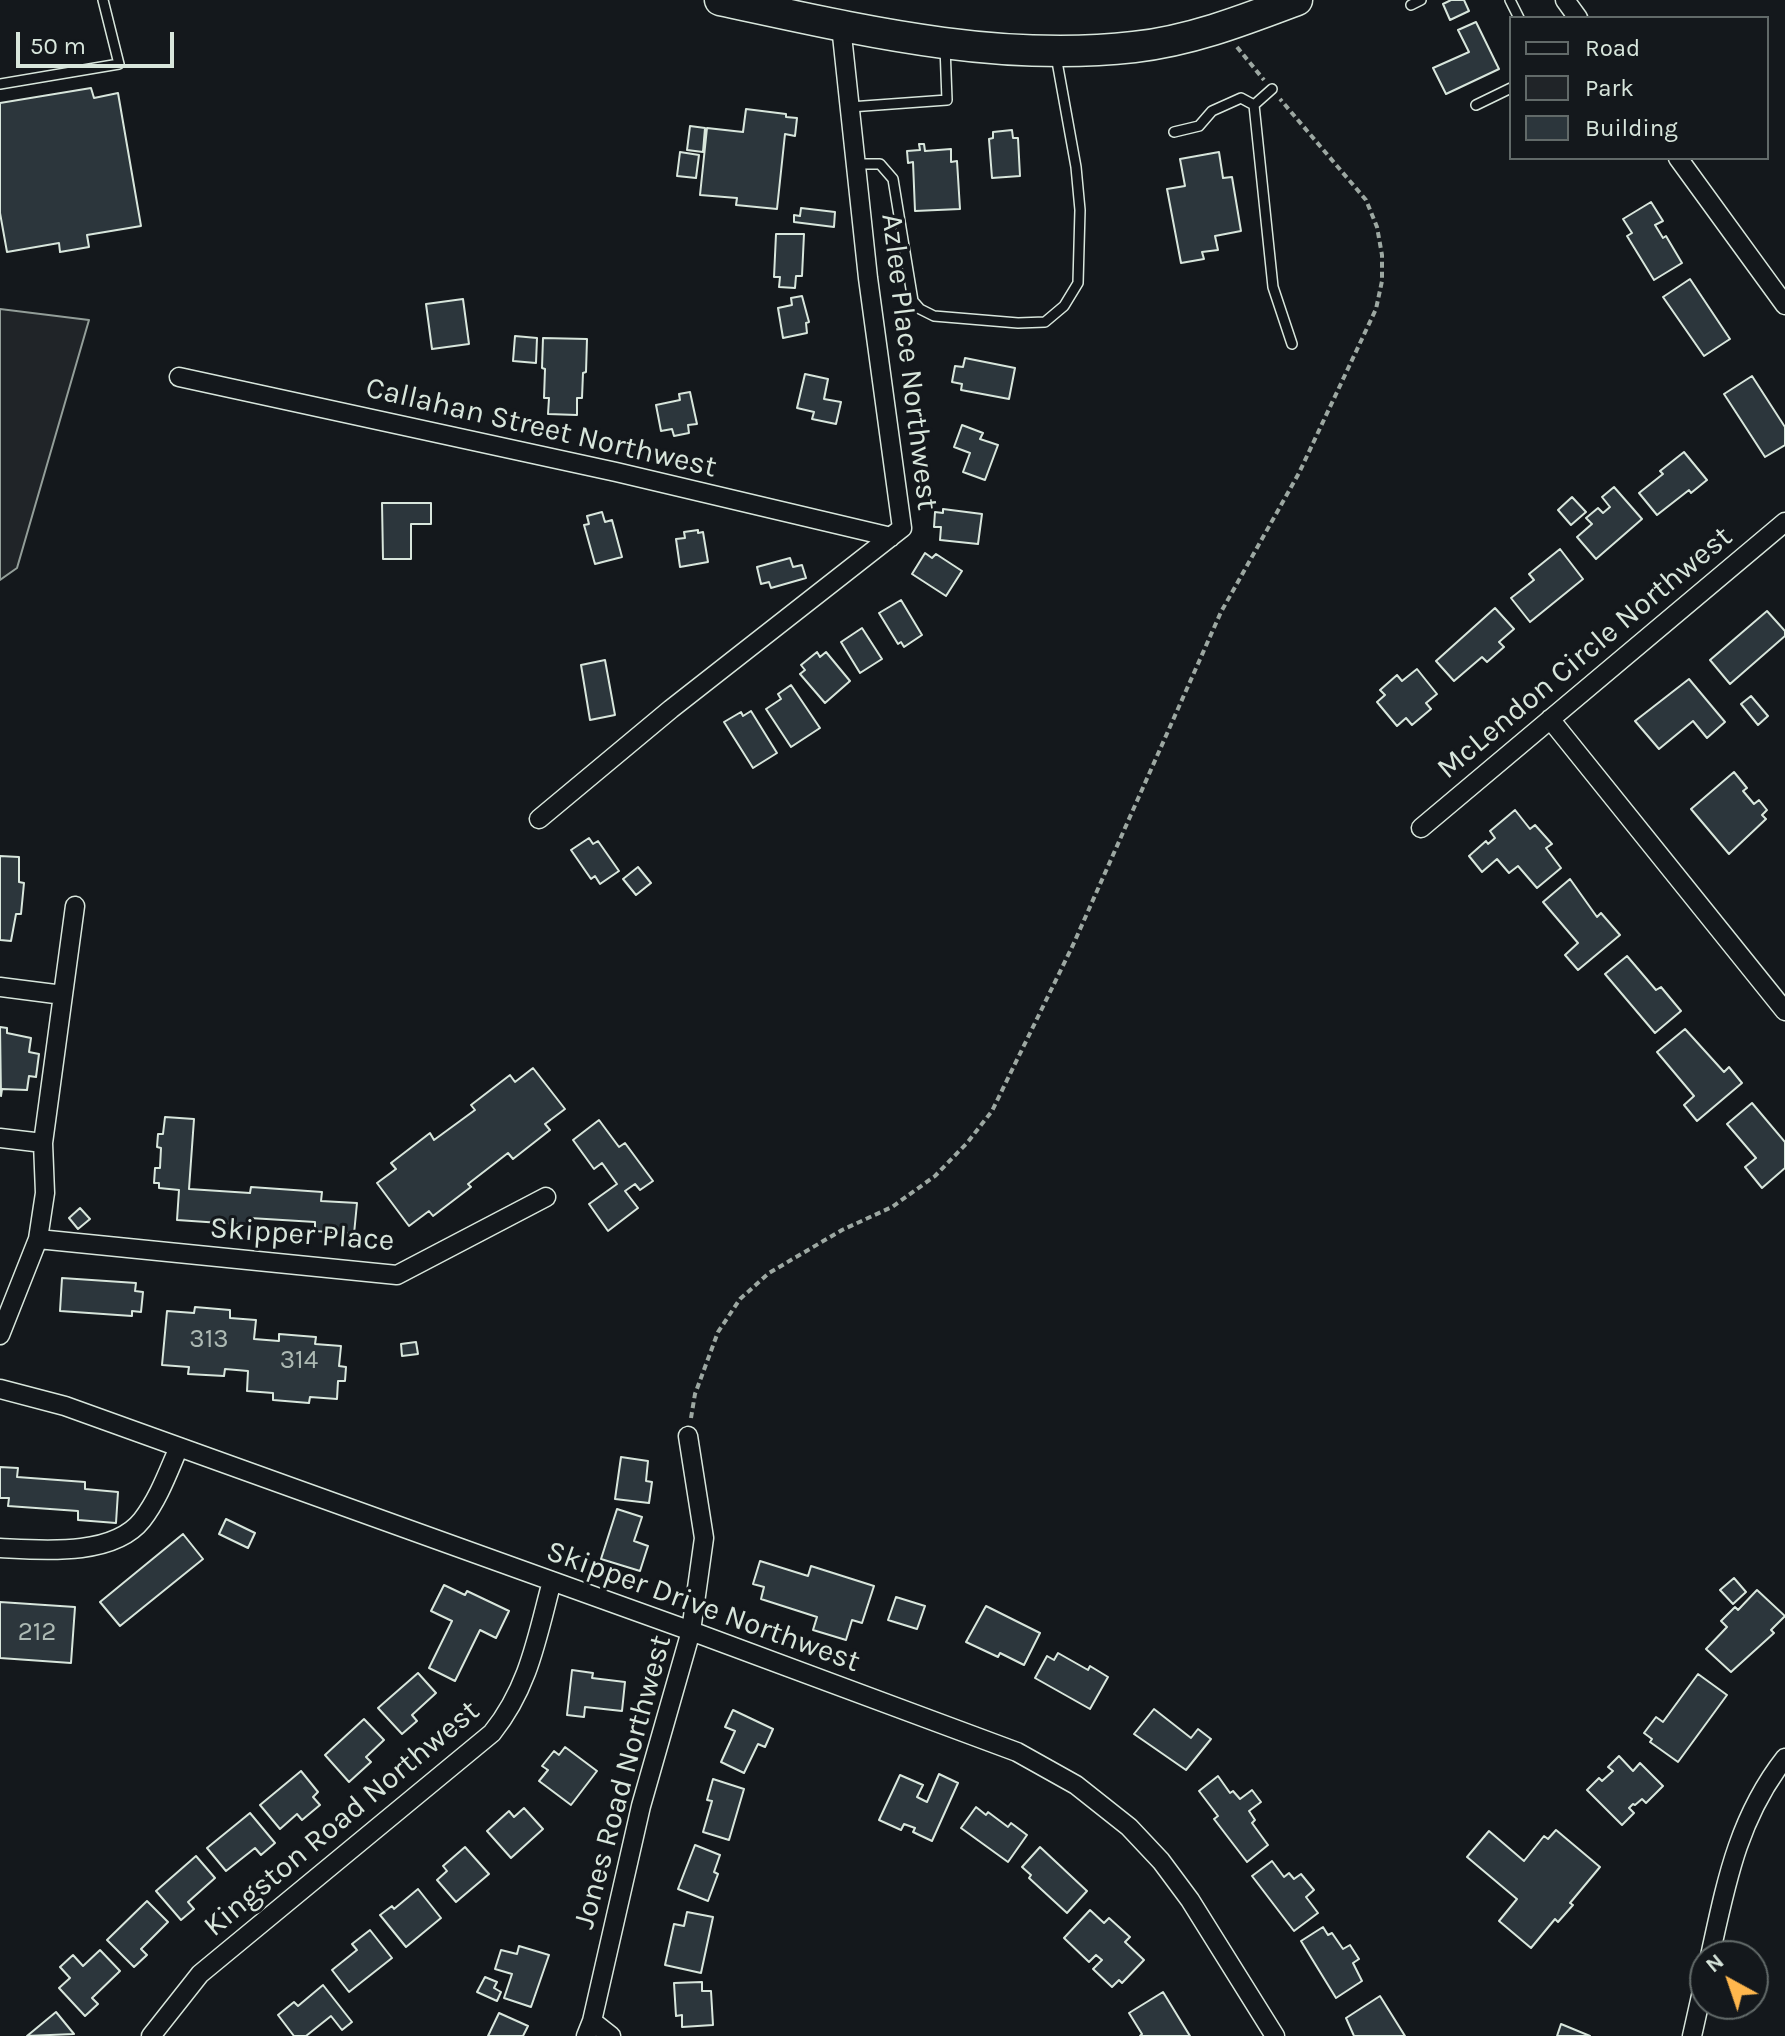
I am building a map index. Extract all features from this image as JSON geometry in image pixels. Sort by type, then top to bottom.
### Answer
[{"type":"main road","points":[[720,0],[751,3],[841,26],[976,48],[1055,52],[1137,47],[1221,29],[1297,0]]},
{"type":"street","name":"Azlee Place Northwest","points":[[539,819],[671,709],[902,528],[868,278],[841,26]]},
{"type":"street","points":[[1679,160],[1785,305]]},
{"type":"street","name":"Callahan Street Northwest","points":[[179,377],[616,472],[891,537]]},
{"type":"street","name":"McLendon Circle Northwest","points":[[1421,828],[1785,522]]},
{"type":"street","points":[[1550,719],[1785,1011]]},
{"type":"street","points":[[0,1335],[38,1239],[45,1193],[43,1143],[75,906]]},
{"type":"street","points":[[0,987],[63,995]]},
{"type":"street","points":[[0,1138],[43,1143]]},
{"type":"street","name":"Skipper Place","points":[[38,1239],[397,1275],[546,1197]]},
{"type":"street","name":"Skipper Drive Northwest","points":[[0,1389],[65,1406],[1017,1752],[1076,1785],[1129,1827],[1161,1861],[1190,1900],[1275,2036]]},
{"type":"street","name":"Jones Road Northwest","points":[[611,2036],[589,2028],[641,1806],[691,1631],[704,1538],[688,1436]]},
{"type":"street","points":[[0,1548],[65,1550],[114,1540],[141,1522],[160,1491],[179,1447]]},
{"type":"street","name":"Kingston Road Northwest","points":[[151,2036],[200,1974],[492,1733],[510,1711],[523,1686],[552,1581]]},
{"type":"street","points":[[1714,1940],[1731,1860],[1749,1814],[1785,1758]]},
{"type":"lane","points":[[0,84],[119,64],[103,0]]},
{"type":"lane","points":[[1411,5],[1421,0]]},
{"type":"lane","points":[[850,107],[947,100],[945,43]]},
{"type":"lane","points":[[856,164],[880,164],[893,179],[913,301],[920,309],[934,316],[1018,323],[1045,322],[1064,306],[1078,283],[1079,196],[1055,52]]},
{"type":"lane","points":[[1254,105],[1272,89]]},
{"type":"lane","points":[[1476,105],[1509,89]]},
{"type":"lane","points":[[1174,132],[1199,126],[1212,111],[1241,98],[1254,105]]},
{"type":"lane","points":[[1254,105],[1273,287],[1292,344]]},
{"type":"path","points":[[688,1436],[695,1394],[705,1364],[718,1332],[740,1299],[769,1273],[842,1230],[892,1207],[935,1176],[992,1111],[1073,945],[1221,612],[1299,473],[1376,309],[1382,281],[1382,255],[1377,227],[1366,200],[1221,29]]},
{"type":"green space","points":[[0,309],[89,320],[17,568],[0,580]]},
{"type":"building","points":[[1451,0],[1464,0],[1469,11],[1450,20],[1443,4]]},
{"type":"building","points":[[1476,22],[1499,69],[1446,94],[1433,68],[1469,52],[1458,30]]},
{"type":"building","points":[[91,88],[94,98],[118,93],[141,226],[87,235],[89,247],[60,252],[59,243],[7,252],[0,213],[0,103]]},
{"type":"building","points":[[746,109],[797,118],[795,136],[785,134],[777,209],[736,205],[737,198],[700,195],[707,128],[743,132]]},
{"type":"building","points":[[690,126],[705,128],[703,152],[687,150]]},
{"type":"building","points":[[1012,130],[1013,138],[1018,138],[1020,176],[992,178],[989,139],[993,138],[993,132]]},
{"type":"building","points":[[919,144],[924,144],[925,151],[951,149],[951,162],[957,161],[960,209],[915,211],[913,162],[908,163],[907,151],[920,150]]},
{"type":"building","points":[[680,152],[699,155],[696,178],[677,176]]},
{"type":"building","points":[[1219,152],[1223,178],[1232,177],[1241,231],[1215,236],[1218,250],[1202,252],[1204,259],[1181,263],[1167,189],[1185,186],[1180,159]]},
{"type":"building","points":[[1651,202],[1663,221],[1655,225],[1663,238],[1666,236],[1682,263],[1654,280],[1627,236],[1632,233],[1623,219]]},
{"type":"building","points":[[801,208],[835,212],[834,227],[794,222],[794,215],[800,216]]},
{"type":"building","points":[[776,234],[804,234],[802,276],[796,276],[795,288],[779,287],[780,277],[774,277]]},
{"type":"building","points":[[1690,279],[1730,339],[1704,356],[1663,297]]},
{"type":"building","points":[[802,296],[809,322],[806,323],[807,333],[783,338],[778,308],[792,305],[791,298]]},
{"type":"building","points":[[463,299],[469,344],[432,349],[426,304]]},
{"type":"building","points":[[515,336],[537,338],[536,363],[513,361]]},
{"type":"building","points":[[543,338],[587,339],[586,372],[583,373],[582,398],[577,398],[577,415],[548,414],[549,398],[544,398],[545,369],[542,368]]},
{"type":"building","points":[[965,358],[1015,368],[1009,399],[961,390],[962,384],[952,382],[955,366],[963,367]]},
{"type":"building","points":[[805,374],[828,379],[824,399],[841,402],[836,424],[812,419],[814,412],[797,408]]},
{"type":"building","points":[[1752,376],[1785,427],[1785,445],[1765,457],[1724,394]]},
{"type":"building","points":[[690,392],[697,424],[688,425],[689,433],[674,436],[672,429],[661,431],[656,405],[680,400],[679,394]]},
{"type":"building","points":[[962,425],[983,433],[980,439],[998,445],[985,480],[963,472],[970,453],[954,447]]},
{"type":"building","points":[[1684,452],[1707,480],[1657,515],[1639,493]]},
{"type":"building","points":[[1614,487],[1642,519],[1596,559],[1577,537],[1592,524],[1586,518],[1598,508],[1603,513],[1610,507],[1602,497]]},
{"type":"building","points":[[1572,497],[1586,512],[1571,525],[1558,510]]},
{"type":"building","points":[[382,503],[431,503],[431,524],[411,524],[411,559],[383,559]]},
{"type":"building","points":[[943,509],[982,514],[978,544],[940,540],[941,527],[934,527],[935,512],[943,513]]},
{"type":"building","points":[[602,512],[605,522],[612,520],[622,557],[595,564],[584,525],[589,524],[587,516]]},
{"type":"building","points":[[698,530],[698,533],[703,532],[708,562],[680,567],[676,539],[685,538],[684,532]]},
{"type":"building","points":[[1560,549],[1583,579],[1530,622],[1511,598],[1534,580],[1529,574]]},
{"type":"building","points":[[925,553],[932,558],[936,554],[962,571],[946,596],[912,574]]},
{"type":"building","points":[[790,558],[793,567],[802,565],[806,578],[771,588],[769,582],[761,584],[757,567]]},
{"type":"building","points":[[901,600],[922,635],[904,647],[901,642],[898,644],[879,613]]},
{"type":"building","points":[[1495,608],[1514,629],[1499,642],[1504,647],[1487,662],[1482,657],[1454,681],[1436,661]]},
{"type":"building","points":[[1767,611],[1785,631],[1785,636],[1730,684],[1710,660]]},
{"type":"building","points":[[862,628],[882,659],[860,673],[841,642]]},
{"type":"building","points":[[817,652],[820,657],[826,652],[850,681],[825,703],[800,674],[805,670],[801,665]]},
{"type":"building","points":[[605,660],[615,715],[590,720],[581,665]]},
{"type":"building","points":[[1417,669],[1437,694],[1426,703],[1431,709],[1412,725],[1406,718],[1397,726],[1377,702],[1385,695],[1380,690],[1397,675],[1402,681]]},
{"type":"building","points":[[1689,679],[1725,722],[1707,738],[1693,721],[1659,749],[1635,721]]},
{"type":"building","points":[[791,685],[820,728],[791,747],[766,709],[781,699],[778,694]]},
{"type":"building","points":[[1751,696],[1768,716],[1758,725],[1741,704]]},
{"type":"building","points":[[751,711],[777,753],[753,768],[724,722],[741,712],[743,716]]},
{"type":"building","points":[[1734,772],[1747,788],[1743,791],[1754,804],[1759,800],[1767,810],[1762,815],[1766,819],[1729,854],[1691,809]]},
{"type":"building","points":[[1515,810],[1530,829],[1535,825],[1552,844],[1546,848],[1561,868],[1537,888],[1518,866],[1509,873],[1497,859],[1482,872],[1469,856],[1486,841],[1488,844],[1495,838],[1490,831]]},
{"type":"building","points":[[589,838],[593,844],[598,841],[619,871],[600,884],[595,876],[591,879],[571,850]]},
{"type":"building","points":[[0,856],[19,857],[19,882],[24,883],[21,914],[16,914],[11,941],[0,940]]},
{"type":"building","points":[[638,867],[651,883],[636,895],[623,879]]},
{"type":"building","points":[[1570,879],[1597,917],[1601,913],[1620,935],[1578,970],[1565,955],[1578,943],[1543,902]]},
{"type":"building","points":[[1627,956],[1656,990],[1661,987],[1681,1011],[1655,1033],[1605,974]]},
{"type":"building","points":[[0,1027],[7,1028],[7,1033],[31,1038],[29,1052],[39,1054],[36,1077],[29,1076],[27,1090],[2,1089],[1,1096]]},
{"type":"building","points":[[1685,1029],[1724,1072],[1729,1067],[1742,1083],[1697,1121],[1684,1105],[1694,1096],[1657,1052]]},
{"type":"building","points":[[533,1068],[565,1109],[545,1124],[550,1130],[513,1159],[508,1153],[433,1216],[429,1211],[409,1226],[377,1183],[396,1169],[391,1163],[430,1133],[434,1140],[475,1110],[471,1105],[510,1075],[515,1082]]},
{"type":"building","points":[[1752,1103],[1785,1142],[1785,1168],[1762,1188],[1745,1167],[1756,1158],[1727,1124]]},
{"type":"building","points":[[165,1117],[194,1119],[189,1189],[250,1193],[251,1187],[322,1192],[321,1201],[357,1203],[354,1234],[315,1231],[315,1222],[250,1218],[250,1225],[177,1220],[179,1190],[159,1188],[159,1183],[154,1183],[155,1168],[160,1168],[158,1134],[163,1134]]},
{"type":"building","points":[[599,1120],[619,1147],[625,1143],[653,1181],[640,1190],[635,1184],[625,1191],[638,1208],[608,1231],[589,1204],[617,1184],[602,1163],[594,1169],[573,1140]]},
{"type":"building","points":[[80,1208],[90,1219],[78,1229],[69,1218]]},
{"type":"building","points":[[62,1278],[136,1283],[135,1291],[143,1292],[141,1312],[132,1311],[132,1316],[60,1311]]},
{"type":"building","points":[[195,1307],[230,1310],[230,1318],[256,1320],[254,1339],[279,1341],[279,1334],[316,1337],[315,1344],[341,1346],[339,1366],[346,1367],[345,1381],[338,1381],[337,1399],[310,1397],[309,1403],[273,1400],[273,1393],[247,1391],[248,1371],[225,1369],[224,1376],[188,1374],[189,1367],[162,1365],[167,1311],[194,1313]]},
{"type":"building","points":[[416,1342],[418,1354],[402,1356],[401,1344]]},
{"type":"building","points":[[621,1457],[648,1461],[646,1481],[652,1482],[649,1503],[615,1499]]},
{"type":"building","points":[[0,1467],[18,1468],[17,1477],[85,1482],[85,1489],[118,1492],[116,1523],[78,1520],[78,1511],[8,1506],[9,1498],[0,1498]]},
{"type":"building","points":[[617,1509],[642,1517],[634,1541],[648,1546],[640,1571],[601,1559]]},
{"type":"building","points":[[226,1519],[255,1533],[248,1548],[219,1534]]},
{"type":"building","points":[[183,1534],[203,1559],[120,1626],[100,1602]]},
{"type":"building","points":[[760,1561],[808,1576],[811,1566],[874,1586],[862,1623],[852,1620],[846,1640],[813,1630],[817,1617],[761,1599],[764,1587],[753,1584]]},
{"type":"building","points":[[1734,1578],[1746,1592],[1733,1604],[1720,1590]]},
{"type":"building","points":[[444,1585],[465,1595],[467,1591],[509,1611],[496,1638],[480,1630],[455,1681],[429,1668],[452,1621],[431,1611]]},
{"type":"building","points":[[1757,1590],[1785,1616],[1771,1630],[1774,1633],[1731,1672],[1706,1649],[1727,1627],[1721,1621],[1735,1607],[1738,1610]]},
{"type":"building","points":[[896,1597],[925,1606],[917,1629],[888,1620]]},
{"type":"building","points":[[0,1602],[75,1607],[71,1663],[0,1658]]},
{"type":"building","points":[[986,1606],[1040,1633],[1024,1665],[966,1642]]},
{"type":"building","points":[[1058,1653],[1108,1677],[1090,1709],[1035,1678],[1047,1656],[1054,1660]]},
{"type":"building","points":[[572,1670],[593,1673],[592,1678],[625,1682],[622,1711],[585,1707],[584,1717],[567,1715]]},
{"type":"building","points":[[418,1673],[436,1693],[412,1715],[417,1721],[402,1734],[378,1708]]},
{"type":"building","points":[[1698,1674],[1727,1695],[1678,1762],[1650,1742],[1652,1739],[1644,1733],[1656,1717],[1663,1722]]},
{"type":"building","points":[[1154,1709],[1191,1738],[1198,1729],[1211,1739],[1186,1770],[1134,1734]]},
{"type":"building","points":[[733,1710],[773,1729],[765,1747],[758,1744],[744,1773],[721,1762],[735,1731],[725,1727]]},
{"type":"building","points":[[364,1719],[384,1740],[366,1757],[371,1762],[349,1782],[325,1755]]},
{"type":"building","points":[[565,1747],[597,1771],[571,1805],[539,1781],[548,1770],[542,1766],[554,1751],[559,1755]]},
{"type":"building","points":[[1619,1756],[1633,1771],[1640,1763],[1663,1786],[1646,1803],[1642,1799],[1633,1804],[1629,1808],[1634,1813],[1622,1825],[1587,1790],[1599,1778],[1602,1781],[1613,1771],[1608,1767]]},
{"type":"building","points":[[301,1771],[318,1792],[313,1797],[320,1805],[302,1820],[297,1814],[280,1829],[260,1805]]},
{"type":"building","points":[[939,1774],[958,1783],[932,1841],[913,1832],[915,1828],[904,1824],[901,1830],[879,1820],[900,1775],[923,1785],[917,1797],[927,1802]]},
{"type":"building","points":[[1218,1776],[1230,1793],[1233,1791],[1240,1799],[1252,1790],[1261,1802],[1249,1811],[1255,1820],[1252,1823],[1268,1845],[1247,1862],[1214,1819],[1218,1816],[1199,1791]]},
{"type":"building","points":[[713,1779],[744,1789],[729,1840],[703,1832],[712,1801],[707,1800]]},
{"type":"building","points":[[976,1807],[1008,1827],[1011,1823],[1027,1835],[1008,1862],[961,1828]]},
{"type":"building","points":[[524,1808],[543,1829],[511,1858],[487,1831],[509,1811],[514,1817]]},
{"type":"building","points":[[250,1813],[275,1843],[261,1855],[255,1848],[226,1871],[207,1848]]},
{"type":"building","points":[[1556,1830],[1600,1867],[1570,1903],[1573,1905],[1558,1922],[1555,1919],[1531,1948],[1499,1921],[1517,1899],[1467,1857],[1489,1831],[1524,1861],[1544,1836],[1548,1839]]},
{"type":"building","points":[[695,1845],[720,1855],[714,1872],[718,1874],[708,1901],[678,1889]]},
{"type":"building","points":[[465,1847],[489,1874],[456,1902],[437,1880],[447,1871],[443,1866]]},
{"type":"building","points":[[1040,1847],[1087,1891],[1067,1913],[1029,1878],[1031,1875],[1022,1867]]},
{"type":"building","points":[[196,1856],[215,1878],[188,1902],[194,1909],[181,1920],[156,1891]]},
{"type":"building","points":[[1272,1861],[1284,1877],[1289,1873],[1294,1879],[1301,1874],[1314,1890],[1306,1897],[1318,1913],[1294,1931],[1252,1876]]},
{"type":"building","points":[[418,1889],[441,1918],[406,1947],[380,1915],[392,1906],[394,1909]]},
{"type":"building","points":[[147,1901],[168,1922],[141,1949],[147,1955],[134,1967],[107,1940]]},
{"type":"building","points":[[1090,1910],[1104,1923],[1109,1918],[1130,1937],[1125,1942],[1144,1960],[1122,1983],[1119,1980],[1112,1987],[1093,1969],[1102,1960],[1096,1955],[1089,1962],[1064,1938]]},
{"type":"building","points":[[687,1912],[713,1917],[701,1973],[665,1965],[674,1924],[684,1926]]},
{"type":"building","points":[[1323,1927],[1328,1935],[1332,1933],[1343,1949],[1350,1945],[1359,1959],[1353,1963],[1362,1981],[1336,1998],[1301,1941]]},
{"type":"building","points":[[370,1930],[392,1958],[349,1992],[332,1970],[357,1950],[352,1944]]},
{"type":"building","points":[[519,1946],[549,1955],[531,2007],[504,1998],[512,1974],[495,1969],[501,1950],[517,1954]]},
{"type":"building","points":[[100,1950],[120,1971],[92,1998],[98,2004],[85,2016],[59,1988],[70,1978],[60,1967],[73,1955],[83,1966]]},
{"type":"building","points":[[485,1977],[497,1982],[494,1988],[501,1992],[497,2001],[477,1992]]},
{"type":"building","points":[[702,1982],[702,1991],[711,1991],[713,2025],[682,2027],[682,2015],[676,2016],[674,1983]]},
{"type":"building","points":[[323,1985],[352,2022],[342,2030],[331,2016],[306,2036],[294,2036],[278,2015],[294,2002],[298,2006]]},
{"type":"building","points":[[1163,1992],[1190,2036],[1140,2036],[1142,2034],[1129,2013]]},
{"type":"building","points":[[1380,1996],[1405,2036],[1354,2036],[1346,2018]]},
{"type":"building","points":[[56,2012],[74,2034],[27,2036]]},
{"type":"building","points":[[499,2013],[528,2026],[523,2036],[488,2036]]},
{"type":"building","points":[[1561,2024],[1590,2036],[1557,2036]]}]
